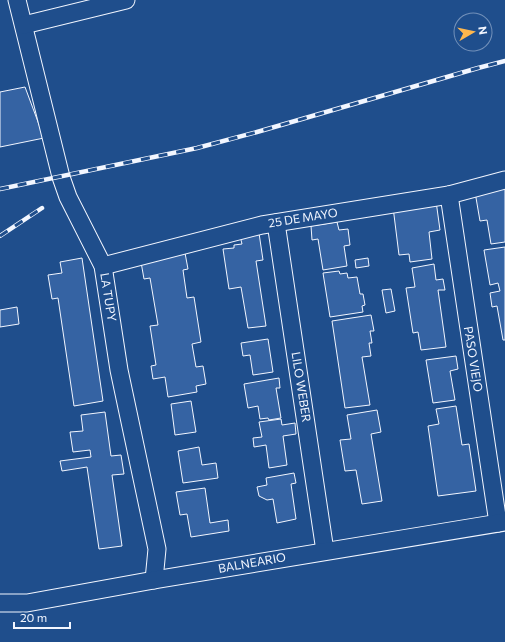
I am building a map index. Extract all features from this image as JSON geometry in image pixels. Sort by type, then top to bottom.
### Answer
[{"type":"street","name":"LA TUPY","points":[[17,0],[60,177],[68,197],[103,266],[119,370],[156,549],[154,580]]},
{"type":"street","points":[[24,25],[126,0]]},
{"type":"street","name":"25 DE MAYO","points":[[103,266],[262,225],[449,195],[505,180]]},
{"type":"street","name":"PASO VIEJO","points":[[449,195],[501,522]]},
{"type":"street","name":"LILO WEBER","points":[[276,223],[326,551]]},
{"type":"street","name":"BALNEARIO","points":[[0,603],[27,603],[154,580],[501,522]]},
{"type":"building","points":[[25,87],[44,138],[0,147],[0,92]]},
{"type":"building","points":[[505,188],[505,242],[491,244],[487,220],[480,221],[475,192]]},
{"type":"building","points":[[436,201],[440,230],[429,232],[432,259],[410,262],[409,254],[399,255],[393,207]]},
{"type":"building","points":[[337,222],[339,230],[348,229],[350,245],[344,246],[347,266],[323,270],[318,239],[312,240],[311,226]]},
{"type":"building","points":[[259,233],[263,260],[256,261],[266,326],[248,328],[241,287],[229,289],[223,249],[234,248],[234,245],[242,244],[240,236]]},
{"type":"building","points":[[505,247],[505,340],[503,340],[497,306],[492,307],[490,293],[500,291],[498,283],[490,285],[484,250]]},
{"type":"building","points":[[185,253],[188,269],[183,270],[187,298],[194,297],[201,342],[192,344],[196,367],[203,366],[206,384],[196,386],[197,392],[168,397],[165,377],[153,379],[151,366],[156,365],[150,326],[158,325],[150,278],[144,279],[141,262]]},
{"type":"building","points":[[82,258],[103,401],[74,406],[58,298],[52,299],[48,275],[62,273],[60,262]]},
{"type":"building","points":[[368,258],[369,266],[356,268],[355,260]]},
{"type":"building","points":[[434,264],[436,280],[443,279],[445,290],[438,290],[446,347],[421,350],[418,332],[413,333],[406,288],[415,287],[412,268]]},
{"type":"building","points":[[339,271],[340,274],[347,273],[348,278],[357,277],[360,294],[363,294],[365,305],[362,306],[363,312],[330,317],[323,273]]},
{"type":"building","points":[[391,289],[395,311],[386,313],[382,290]]},
{"type":"building","points":[[17,307],[19,324],[0,327],[0,310]]},
{"type":"building","points":[[371,315],[374,331],[370,331],[372,343],[369,343],[371,356],[362,357],[370,405],[345,408],[332,321]]},
{"type":"building","points":[[268,339],[273,372],[253,375],[250,355],[243,356],[241,343]]},
{"type":"building","points":[[456,356],[458,369],[450,371],[455,400],[433,403],[426,360]]},
{"type":"building","points":[[279,378],[280,388],[276,388],[281,418],[269,420],[268,418],[260,419],[258,406],[248,408],[244,384]]},
{"type":"building","points":[[191,401],[196,432],[175,435],[171,404]]},
{"type":"building","points":[[456,406],[462,445],[469,444],[476,491],[438,496],[428,426],[439,424],[436,409]]},
{"type":"building","points":[[377,410],[381,432],[371,434],[382,501],[362,504],[356,470],[345,471],[340,440],[351,439],[347,415]]},
{"type":"building","points":[[105,412],[111,456],[121,455],[124,474],[112,475],[122,546],[99,549],[87,467],[62,471],[60,461],[91,457],[90,450],[73,452],[70,432],[83,431],[81,415]]},
{"type":"building","points":[[281,419],[282,425],[295,423],[296,434],[283,436],[287,465],[269,468],[266,445],[254,447],[253,438],[262,437],[259,422]]},
{"type":"building","points":[[199,447],[202,465],[216,463],[218,478],[183,483],[178,451]]},
{"type":"building","points":[[294,473],[296,483],[291,484],[296,519],[277,523],[273,499],[267,500],[259,496],[257,487],[267,485],[266,478]]},
{"type":"building","points":[[205,488],[210,523],[228,520],[229,531],[191,537],[187,514],[180,515],[176,492]]},
{"type":"railway","points":[[0,189],[197,148],[505,61]]},
{"type":"railway","points":[[0,236],[42,208]]}]
